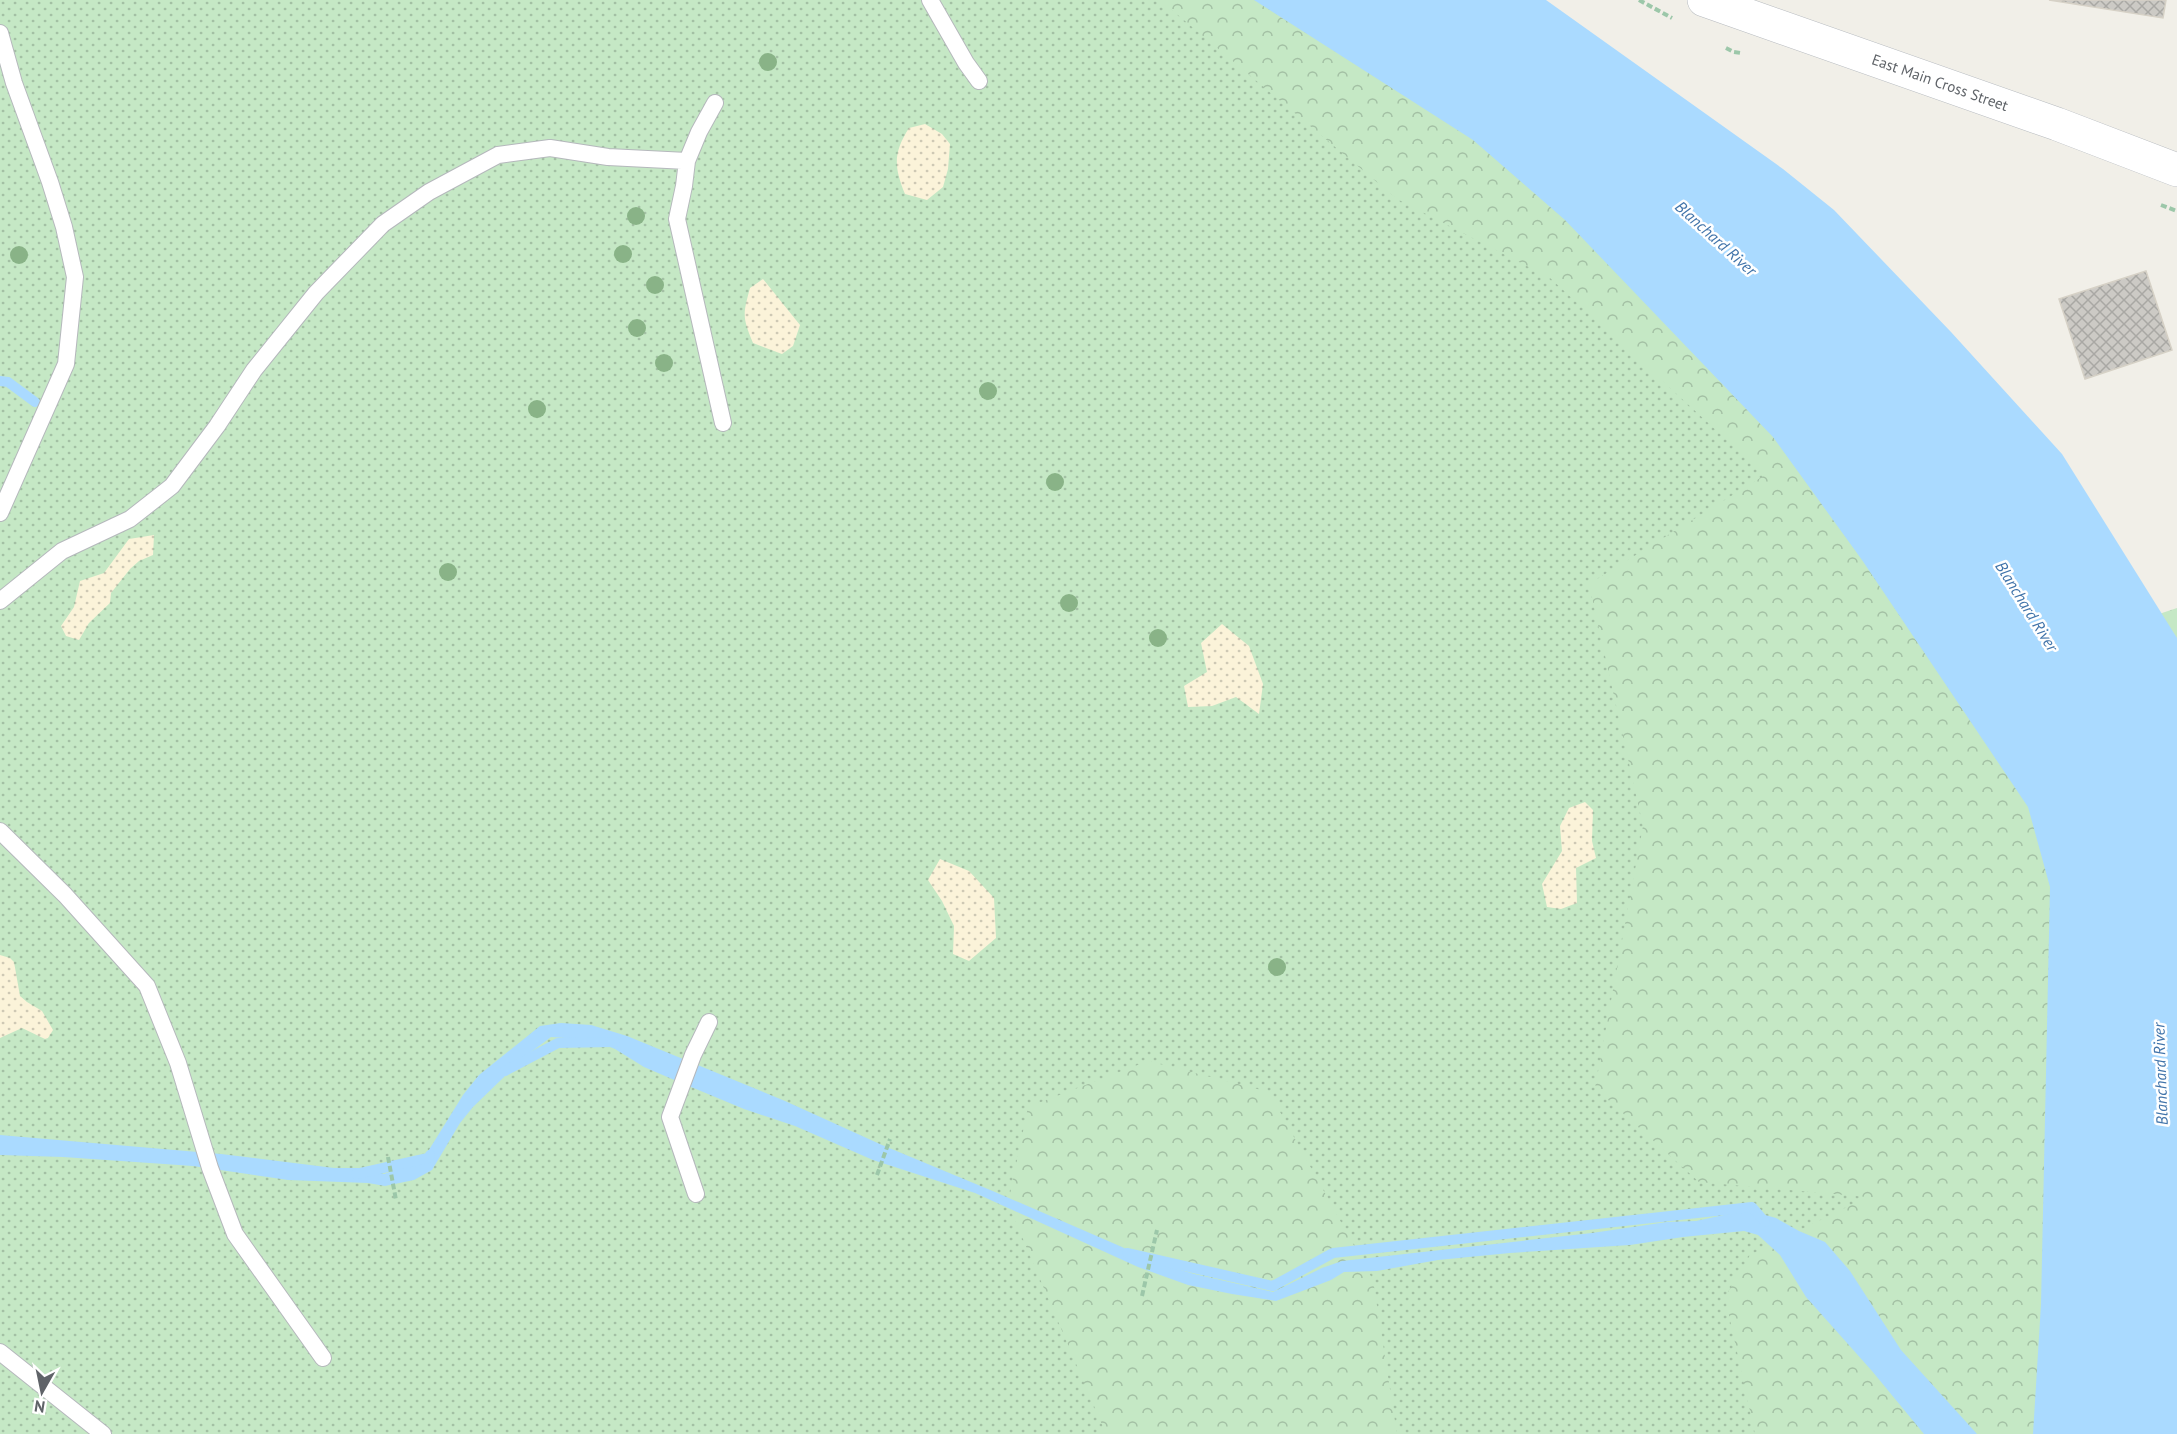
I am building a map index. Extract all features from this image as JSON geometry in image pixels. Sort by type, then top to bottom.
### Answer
[{"type":"main road","name":"East Main Cross Street","points":[[1704,0],[2057,124],[2177,170]]},
{"type":"lane","points":[[930,0],[966,63],[979,81]]},
{"type":"lane","points":[[0,33],[14,83],[64,227],[75,277],[66,364],[0,513]]},
{"type":"lane","points":[[715,103],[699,132],[687,161],[677,219],[723,423]]},
{"type":"lane","points":[[0,601],[62,551],[130,519],[172,486],[254,370],[316,293],[383,224],[429,192],[498,155],[550,148],[608,157],[687,161]]},
{"type":"lane","points":[[0,831],[65,895],[147,986],[178,1063],[201,1138],[235,1234],[323,1358]]},
{"type":"lane","points":[[696,1194],[670,1117],[693,1055],[709,1022]]},
{"type":"lane","points":[[0,1352],[103,1434]]},
{"type":"path","points":[[877,1175],[890,1139]]},
{"type":"path","points":[[388,1157],[396,1200]]},
{"type":"path","points":[[1142,1296],[1157,1230]]},
{"type":"green space","points":[[0,0],[1423,0],[2149,800],[2173,1434],[0,1434]]},
{"type":"green space","points":[[1160,0],[1254,0],[1514,165],[1793,458],[2051,840],[2039,1434],[1755,1434],[1725,1297],[1750,1255],[1867,1197],[1699,1182],[1595,1088],[1643,826],[1589,584],[1765,475],[1550,278],[1397,199]]},
{"type":"green space","points":[[2177,608],[2177,682],[2147,618]]},
{"type":"green space","points":[[1148,1061],[1269,1092],[1373,1280],[1397,1434],[1106,1434],[1008,1204],[1028,1107]]},
{"type":"sand","points":[[925,124],[942,134],[950,144],[948,169],[943,187],[927,200],[905,194],[897,168],[900,145],[909,128]]},
{"type":"sand","points":[[763,279],[800,325],[793,346],[782,354],[753,343],[745,321],[750,288]]},
{"type":"sand","points":[[154,535],[153,555],[139,561],[130,569],[111,593],[110,603],[89,623],[79,640],[66,636],[61,626],[74,607],[80,581],[104,573],[129,539]]},
{"type":"sand","points":[[1222,624],[1249,646],[1263,684],[1259,714],[1236,697],[1212,706],[1188,707],[1184,686],[1207,672],[1201,643]]},
{"type":"sand","points":[[1585,802],[1593,810],[1592,841],[1596,858],[1576,868],[1577,903],[1561,909],[1547,907],[1542,884],[1562,851],[1560,826],[1569,808]]},
{"type":"sand","points":[[940,859],[969,871],[994,898],[996,938],[969,961],[953,954],[954,926],[942,901],[928,880]]},
{"type":"sand","points":[[0,955],[14,962],[20,996],[42,1011],[53,1030],[48,1038],[45,1039],[22,1028],[0,1038]]},
{"type":"water","name":"Blanchard River","points":[[1254,0],[1546,0],[1783,169],[1834,210],[1951,332],[2062,454],[2177,638],[2177,1434],[2033,1434],[2041,1304],[2050,887],[2028,807],[1862,560],[1773,437],[1565,220],[1473,140]]},
{"type":"water","points":[[561,1023],[591,1025],[627,1036],[785,1101],[1145,1259],[1194,1274],[1273,1292],[1322,1268],[1342,1261],[1592,1233],[1667,1222],[1696,1221],[1747,1210],[1776,1218],[1825,1242],[1850,1271],[1901,1350],[1977,1434],[1924,1434],[1806,1297],[1780,1255],[1758,1235],[1744,1231],[1630,1245],[1438,1260],[1377,1271],[1344,1272],[1331,1280],[1276,1301],[1232,1294],[1188,1285],[1138,1267],[975,1193],[873,1160],[795,1126],[744,1109],[644,1067],[615,1049],[593,1040],[551,1037],[527,1055],[473,1107],[460,1123],[432,1170],[414,1180],[385,1186],[368,1183],[288,1180],[193,1166],[0,1155],[0,1135],[221,1154],[334,1168],[359,1168],[384,1174],[416,1163],[427,1153],[463,1095],[479,1075],[540,1026]]},
{"type":"building","points":[[2049,0],[2166,0],[2163,18]]},
{"type":"building","points":[[2146,271],[2172,350],[2085,379],[2059,299]]},
{"type":"waterway","points":[[0,381],[8,382],[35,402]]},
{"type":"waterway","points":[[505,1071],[558,1043],[615,1042]]},
{"type":"waterway","points":[[356,1174],[428,1158],[430,1155]]},
{"type":"waterway","points":[[1127,1253],[1273,1286],[1333,1253],[1752,1207],[1765,1222]]}]
